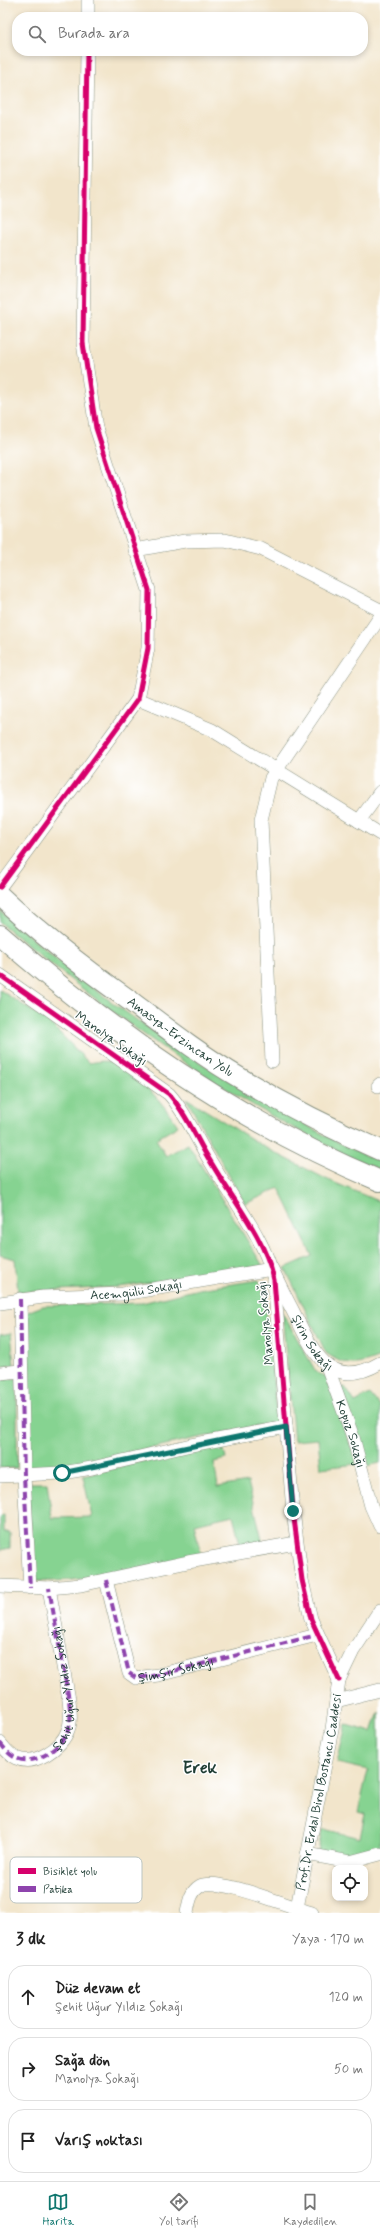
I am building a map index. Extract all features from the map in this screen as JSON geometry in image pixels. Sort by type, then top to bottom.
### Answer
[{"type":"highway","name":"Amasya-Erzincan Yolu","points":[[0,896],[51,940],[194,1048],[239,1078],[280,1101],[346,1135],[380,1150]]},
{"type":"highway","points":[[0,935],[31,962],[102,1017],[201,1086],[271,1128],[321,1154],[380,1181]]},
{"type":"street","points":[[88,0],[88,12]]},
{"type":"street","points":[[0,887],[138,699],[148,648],[149,590],[96,428],[83,343],[87,56]]},
{"type":"street","points":[[135,550],[185,540],[225,540],[261,549],[380,610]]},
{"type":"street","points":[[272,1061],[262,820],[271,778],[380,616]]},
{"type":"street","points":[[138,699],[212,730],[380,834]]},
{"type":"street","points":[[359,821],[380,792]]},
{"type":"street","name":"Manolya Sokağı","points":[[0,975],[168,1094],[184,1114],[199,1144],[256,1237],[272,1269],[296,1542],[308,1609],[317,1635],[339,1680]]},
{"type":"street","name":"Acemgülü Sokağı","points":[[0,1303],[20,1300],[123,1294],[272,1269]]},
{"type":"street","name":"Şirin Sokağı","points":[[272,1269],[310,1346],[327,1366],[338,1371],[351,1372],[362,1371],[380,1363]]},
{"type":"street","points":[[20,1300],[20,1371],[30,1588]]},
{"type":"street","name":"Kopuz Sokağı","points":[[327,1366],[353,1437],[371,1506],[380,1526]]},
{"type":"street","points":[[0,1373],[20,1371]]},
{"type":"street","points":[[0,1476],[62,1473],[92,1468],[191,1445],[286,1427]]},
{"type":"street","points":[[0,1586],[49,1588],[106,1580],[188,1562],[296,1542]]},
{"type":"street","name":"Şimşir Sokağı","points":[[106,1580],[128,1673],[136,1678],[158,1675],[317,1635]]},
{"type":"street","name":"Şehit Uğur Yıldız Sokağı","points":[[0,1743],[17,1759],[30,1760],[49,1753],[58,1746],[68,1732],[70,1705],[49,1588]]},
{"type":"street","name":"Prof.Dr. Erdal Birol Bostancı Caddesi","points":[[296,1911],[339,1680],[354,1651],[380,1610]]},
{"type":"street","points":[[336,1701],[380,1690]]},
{"type":"street","points":[[363,1694],[380,1702]]},
{"type":"street","points":[[307,1854],[350,1862],[380,1854]]},
{"type":"street","points":[[187,1913],[191,1897],[198,1887],[204,1884],[225,1885],[296,1911],[312,1913]]},
{"type":"green space","points":[[0,910],[59,961],[121,1009],[185,1053],[299,1121],[363,1155],[380,1162],[380,1170],[330,1147],[281,1121],[187,1064],[97,1000],[10,931],[0,922]]},
{"type":"green space","points":[[0,990],[49,1022],[89,1063],[103,1061],[111,1062],[130,1073],[149,1089],[178,1126],[156,1139],[166,1156],[188,1144],[263,1266],[119,1287],[18,1292],[15,1259],[0,1255]]},
{"type":"green space","points":[[186,1098],[266,1148],[326,1179],[380,1202],[380,1357],[359,1364],[353,1364],[340,1361],[326,1353],[285,1268],[312,1256],[279,1188],[245,1204]]},
{"type":"green space","points":[[259,1280],[265,1298],[277,1422],[187,1440],[70,1467],[27,1470],[25,1318],[27,1312],[43,1306],[142,1303],[199,1289]]},
{"type":"green space","points":[[282,1312],[315,1370],[319,1374],[326,1376],[357,1464],[321,1468],[318,1439],[294,1441]]},
{"type":"green space","points":[[11,1333],[14,1365],[0,1367],[0,1335]]},
{"type":"green space","points":[[17,1378],[17,1468],[0,1468],[0,1380]]},
{"type":"green space","points":[[345,1387],[355,1402],[370,1394],[380,1406],[380,1463],[367,1466],[339,1389]]},
{"type":"green space","points":[[222,1442],[226,1459],[214,1462],[218,1487],[248,1482],[263,1543],[241,1548],[233,1515],[194,1524],[201,1554],[98,1577],[56,1581],[35,1581],[27,1483],[47,1483],[52,1518],[92,1517],[83,1476]]},
{"type":"green space","points":[[4,1515],[4,1532],[10,1532],[10,1548],[0,1550],[0,1516]]},
{"type":"green space","points":[[379,1712],[380,1849],[347,1856],[318,1852],[322,1829],[360,1838],[365,1814],[358,1812],[368,1770],[337,1763],[346,1725],[372,1732]]},
{"type":"marked path","points":[[20,1299],[24,1476],[30,1588]]},
{"type":"marked path","points":[[106,1580],[129,1673],[136,1678],[158,1675],[317,1635]]},
{"type":"marked path","points":[[0,1743],[13,1757],[23,1760],[31,1760],[39,1758],[54,1749],[65,1737],[69,1727],[69,1700],[49,1588]]},
{"type":"cycle path","points":[[0,887],[138,699],[148,648],[149,590],[96,428],[83,343],[87,56]]},
{"type":"cycle path","points":[[0,975],[169,1094],[187,1119],[220,1178],[248,1220],[264,1250],[274,1280],[293,1511],[302,1580],[311,1619],[339,1680]]},
{"type":"district","name":"Erek","points":[[200,1768]]},
{"type":"route","points":[[62,1473],[92,1468],[191,1445],[286,1427],[293,1511]]}]
